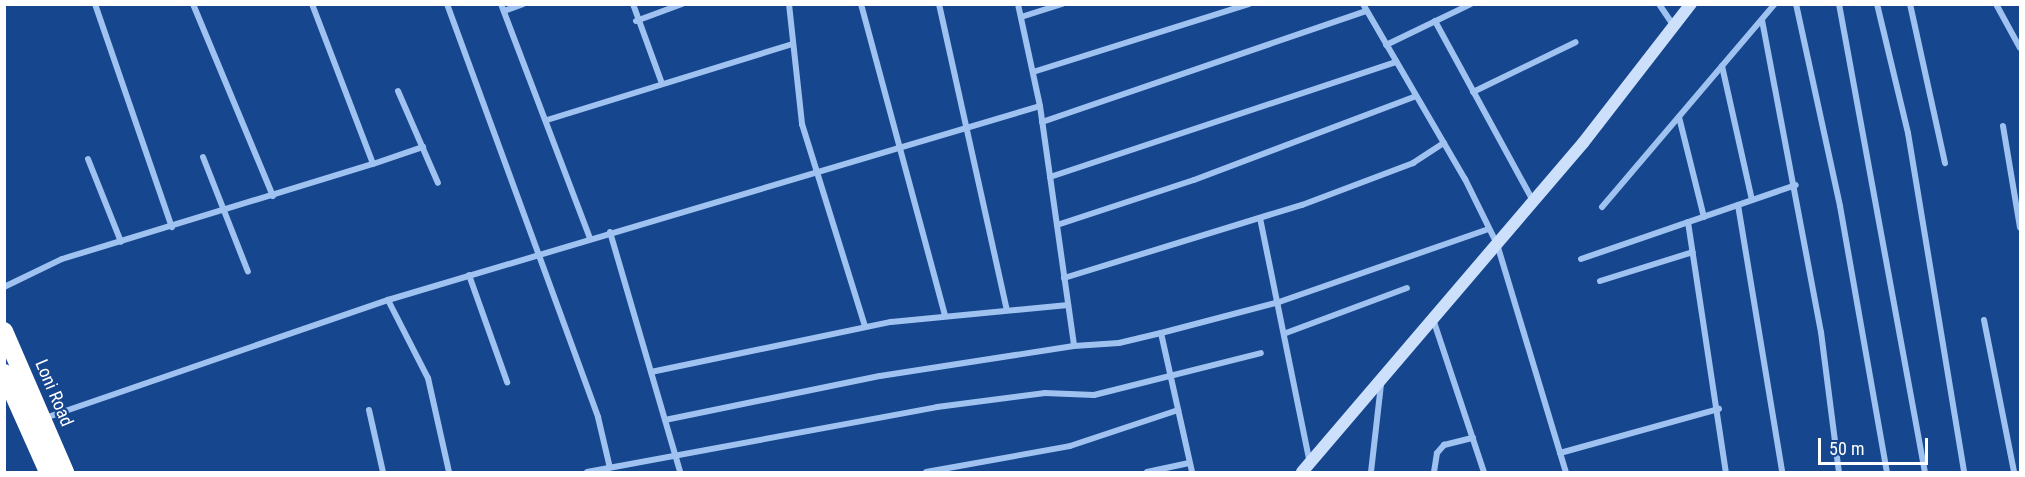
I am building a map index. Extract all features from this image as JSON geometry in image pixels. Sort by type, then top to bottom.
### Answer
[{"type":"highway","name":"Loni Road","points":[[4,331],[35,422],[48,472]]},
{"type":"highway","name":"Loni Road","points":[[4,373],[65,472]]},
{"type":"street","points":[[94,4],[172,227]]},
{"type":"street","points":[[193,4],[273,196]]},
{"type":"street","points":[[312,4],[373,164]]},
{"type":"street","points":[[447,4],[540,253],[598,417],[610,468]]},
{"type":"street","points":[[524,4],[503,8],[590,238]]},
{"type":"street","points":[[633,4],[636,21],[661,81]]},
{"type":"street","points":[[636,21],[682,4]]},
{"type":"street","points":[[789,4],[802,124],[819,171],[865,326]]},
{"type":"street","points":[[861,4],[945,316]]},
{"type":"street","points":[[939,4],[969,127],[1007,310]]},
{"type":"street","points":[[1018,4],[1040,106],[1074,346]]},
{"type":"street","points":[[1021,17],[1062,4]]},
{"type":"street","points":[[1033,72],[1249,4]]},
{"type":"street","points":[[1386,45],[1471,4]]},
{"type":"street","points":[[1659,4],[1673,24]]},
{"type":"street","points":[[1306,469],[1533,202],[1673,24],[1692,4]]},
{"type":"street","points":[[1602,207],[1775,4]]},
{"type":"street","points":[[1796,4],[1840,206],[1887,472]]},
{"type":"street","points":[[1839,4],[1925,472]]},
{"type":"street","points":[[1877,4],[1908,133],[1964,472]]},
{"type":"street","points":[[1910,4],[1945,163]]},
{"type":"street","points":[[1996,4],[2020,48]]},
{"type":"street","points":[[1042,122],[1365,8],[1444,143],[1497,244],[1566,472]]},
{"type":"street","points":[[1762,20],[1796,185],[1839,472]]},
{"type":"street","points":[[1435,21],[1533,202]]},
{"type":"street","points":[[1473,92],[1576,42]]},
{"type":"street","points":[[547,120],[661,81],[792,44]]},
{"type":"street","points":[[1050,177],[1396,62]]},
{"type":"street","points":[[1722,66],[1752,200]]},
{"type":"street","points":[[398,91],[438,183]]},
{"type":"street","points":[[1057,225],[1194,180],[1416,96]]},
{"type":"street","points":[[35,422],[388,300],[610,232],[1040,106]]},
{"type":"street","points":[[1679,117],[1704,217]]},
{"type":"street","points":[[2003,126],[2020,228]]},
{"type":"street","points":[[1064,278],[1260,218],[1374,180],[1444,143]]},
{"type":"street","points":[[4,287],[62,259],[224,212],[423,147]]},
{"type":"street","points":[[203,157],[248,272]]},
{"type":"street","points":[[88,159],[121,242]]},
{"type":"street","points":[[1581,259],[1796,185]]},
{"type":"street","points":[[1738,205],[1782,472]]},
{"type":"street","points":[[1260,218],[1286,333],[1306,469]]},
{"type":"street","points":[[1688,222],[1719,409],[1726,472]]},
{"type":"street","points":[[664,420],[880,376],[1074,346],[1119,343],[1279,302],[1489,229]]},
{"type":"street","points":[[610,232],[680,472]]},
{"type":"street","points":[[1600,281],[1693,252]]},
{"type":"street","points":[[469,275],[507,382]]},
{"type":"street","points":[[1286,333],[1407,288]]},
{"type":"street","points":[[388,300],[428,378],[449,472]]},
{"type":"street","points":[[651,372],[865,326],[1068,305]]},
{"type":"street","points":[[1433,319],[1484,472]]},
{"type":"street","points":[[1984,320],[2014,472]]},
{"type":"street","points":[[1161,333],[1192,472]]},
{"type":"street","points":[[587,472],[937,407],[1046,393],[1094,395],[1261,353]]},
{"type":"street","points":[[1371,472],[1381,380]]},
{"type":"street","points":[[1560,453],[1719,409]]},
{"type":"street","points":[[926,472],[1070,446],[1178,410]]},
{"type":"street","points":[[369,411],[383,472]]},
{"type":"street","points":[[1434,472],[1437,453],[1444,445],[1473,438]]},
{"type":"street","points":[[1147,472],[1189,462]]}]
